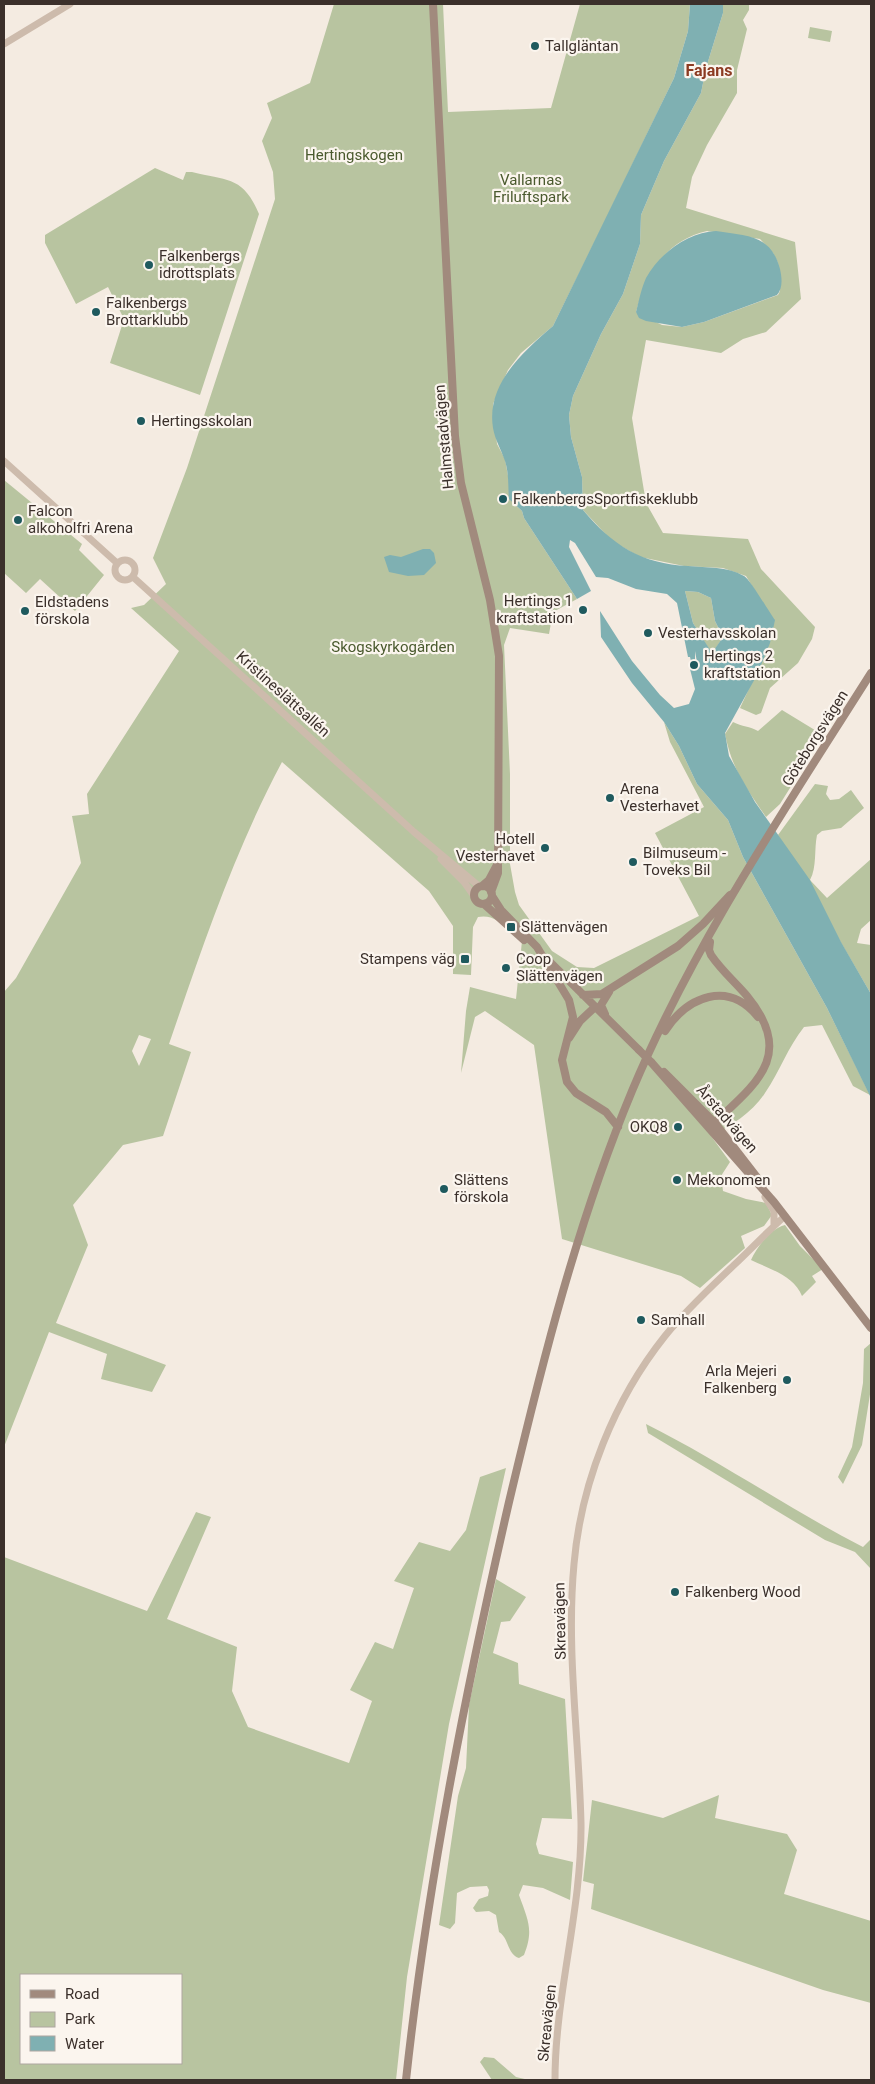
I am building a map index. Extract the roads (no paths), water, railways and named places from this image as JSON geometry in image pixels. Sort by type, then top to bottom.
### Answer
[{"type":"main road","name":"Halmstadvägen","points":[[433,4],[455,436],[461,483],[494,618],[499,656],[498,864],[497,879],[492,894]]},
{"type":"main road","name":"Göteborgsvägen","points":[[744,878],[871,673]]},
{"type":"main road","points":[[481,887],[492,894],[490,902],[484,904],[476,902],[475,890],[489,880],[498,864]]},
{"type":"main road","points":[[406,2080],[416,1982],[457,1741],[535,1392],[586,1217],[618,1127],[674,1002],[744,878]]},
{"type":"main road","points":[[583,995],[598,996],[660,958],[692,935],[744,878]]},
{"type":"main road","name":"Årstadvägen","points":[[492,894],[501,910],[542,954],[651,1062],[676,1082],[712,1125],[752,1178],[774,1202],[871,1328]]},
{"type":"main road","name":"Årstadvägen","points":[[484,904],[542,954]]},
{"type":"main road","points":[[712,1125],[750,1090],[762,1074],[770,1039],[758,1011],[711,956],[710,943],[718,924]]},
{"type":"main road","points":[[542,954],[572,1008],[573,1017],[562,1060],[567,1082],[576,1093],[606,1112],[618,1127]]},
{"type":"main road","points":[[611,1022],[601,1006],[614,987]]},
{"type":"main road","points":[[654,1044],[683,1008],[705,997],[722,996],[735,1000],[749,1008],[765,1026]]},
{"type":"main road","points":[[567,1040],[580,1021],[595,1007]]},
{"type":"main road","name":"Årstadvägen","points":[[712,1125],[748,1163],[774,1202]]},
{"type":"street","points":[[4,44],[70,4]]},
{"type":"street","points":[[4,461],[117,563]]},
{"type":"street","points":[[124,560],[132,562],[135,570],[132,577],[126,580],[117,577],[114,570],[117,563],[124,560]]},
{"type":"street","name":"Kristineslättsallén","points":[[132,577],[414,832],[481,887]]},
{"type":"street","name":"Kristineslättsallén","points":[[414,832],[464,882],[474,896]]},
{"type":"street","points":[[752,1178],[774,1211],[774,1226]]},
{"type":"street","name":"Skreavägen","points":[[556,2080],[557,2048],[576,1909],[579,1865],[581,1822],[572,1588],[577,1536],[588,1485],[605,1437],[631,1387],[655,1349],[684,1314],[785,1216]]},
{"type":"water","points":[[690,4],[723,4],[723,13],[706,68],[701,93],[664,161],[641,215],[640,244],[623,294],[601,334],[573,396],[569,415],[571,437],[582,477],[583,510],[617,543],[642,557],[671,564],[731,570],[744,576],[755,589],[775,620],[770,643],[757,675],[725,733],[729,756],[755,802],[810,880],[841,942],[871,994],[871,1098],[827,1008],[743,857],[728,820],[697,784],[679,746],[664,722],[632,683],[601,637],[600,611],[632,661],[660,695],[674,708],[689,704],[695,689],[690,669],[698,668],[695,651],[695,661],[691,661],[690,657],[688,657],[677,603],[667,594],[636,589],[608,578],[596,577],[575,543],[570,540],[569,547],[591,591],[577,599],[524,518],[522,511],[509,499],[506,466],[493,428],[492,412],[495,397],[501,383],[519,358],[553,326],[674,78],[688,31]],"holes":[[[685,591],[698,592],[711,598],[715,621],[723,637],[712,653],[693,623]]]},
{"type":"water","points":[[716,231],[756,239],[770,249],[780,269],[781,286],[777,295],[704,322],[682,327],[646,321],[639,318],[636,312],[643,286],[646,278],[658,261],[685,240],[705,232]]},
{"type":"water","points":[[423,549],[430,549],[434,553],[436,563],[424,575],[408,576],[389,572],[384,557],[390,555],[401,557]]},
{"type":"place","name":"Tallgläntan","points":[[535,46]]},
{"type":"place","name":"Falkenbergs idrottsplats","points":[[149,265]]},
{"type":"place","name":"Falkenbergs Brottarklubb","points":[[96,312]]},
{"type":"place","name":"Hertingsskolan","points":[[141,421]]},
{"type":"place","name":"FalkenbergsSportfiskeklubb","points":[[503,499]]},
{"type":"place","name":"Falcon alkoholfri Arena","points":[[18,520]]},
{"type":"place","name":"Hertings 1 kraftstation","points":[[583,610]]},
{"type":"place","name":"Eldstadens förskola","points":[[25,611]]},
{"type":"place","name":"Vesterhavsskolan","points":[[648,633]]},
{"type":"place","name":"Hertings 2 kraftstation","points":[[694,665]]},
{"type":"place","name":"Arena Vesterhavet","points":[[610,798]]},
{"type":"place","name":"Hotell Vesterhavet","points":[[545,848]]},
{"type":"place","name":"Bilmuseum - Toveks Bil","points":[[633,862]]},
{"type":"place","name":"Slättenvägen","points":[[511,927]]},
{"type":"place","name":"Stampens väg","points":[[465,959]]},
{"type":"place","name":"Coop Slättenvägen","points":[[506,968]]},
{"type":"place","name":"OKQ8","points":[[678,1127]]},
{"type":"place","name":"Mekonomen","points":[[677,1180]]},
{"type":"place","name":"Slättens förskola","points":[[444,1189]]},
{"type":"place","name":"Samhall","points":[[641,1320]]},
{"type":"place","name":"Arla Mejeri Falkenberg","points":[[787,1380]]},
{"type":"place","name":"Falkenberg Wood","points":[[675,1592]]},
{"type":"district","name":"Fajans","points":[[709,70]]},
{"type":"park label","name":"Hertingskogen","points":[[354,155]]},
{"type":"park label","name":"Vallarnas Friluftspark","points":[[531,188]]},
{"type":"park label","name":"Skogskyrkogården","points":[[393,647]]}]
